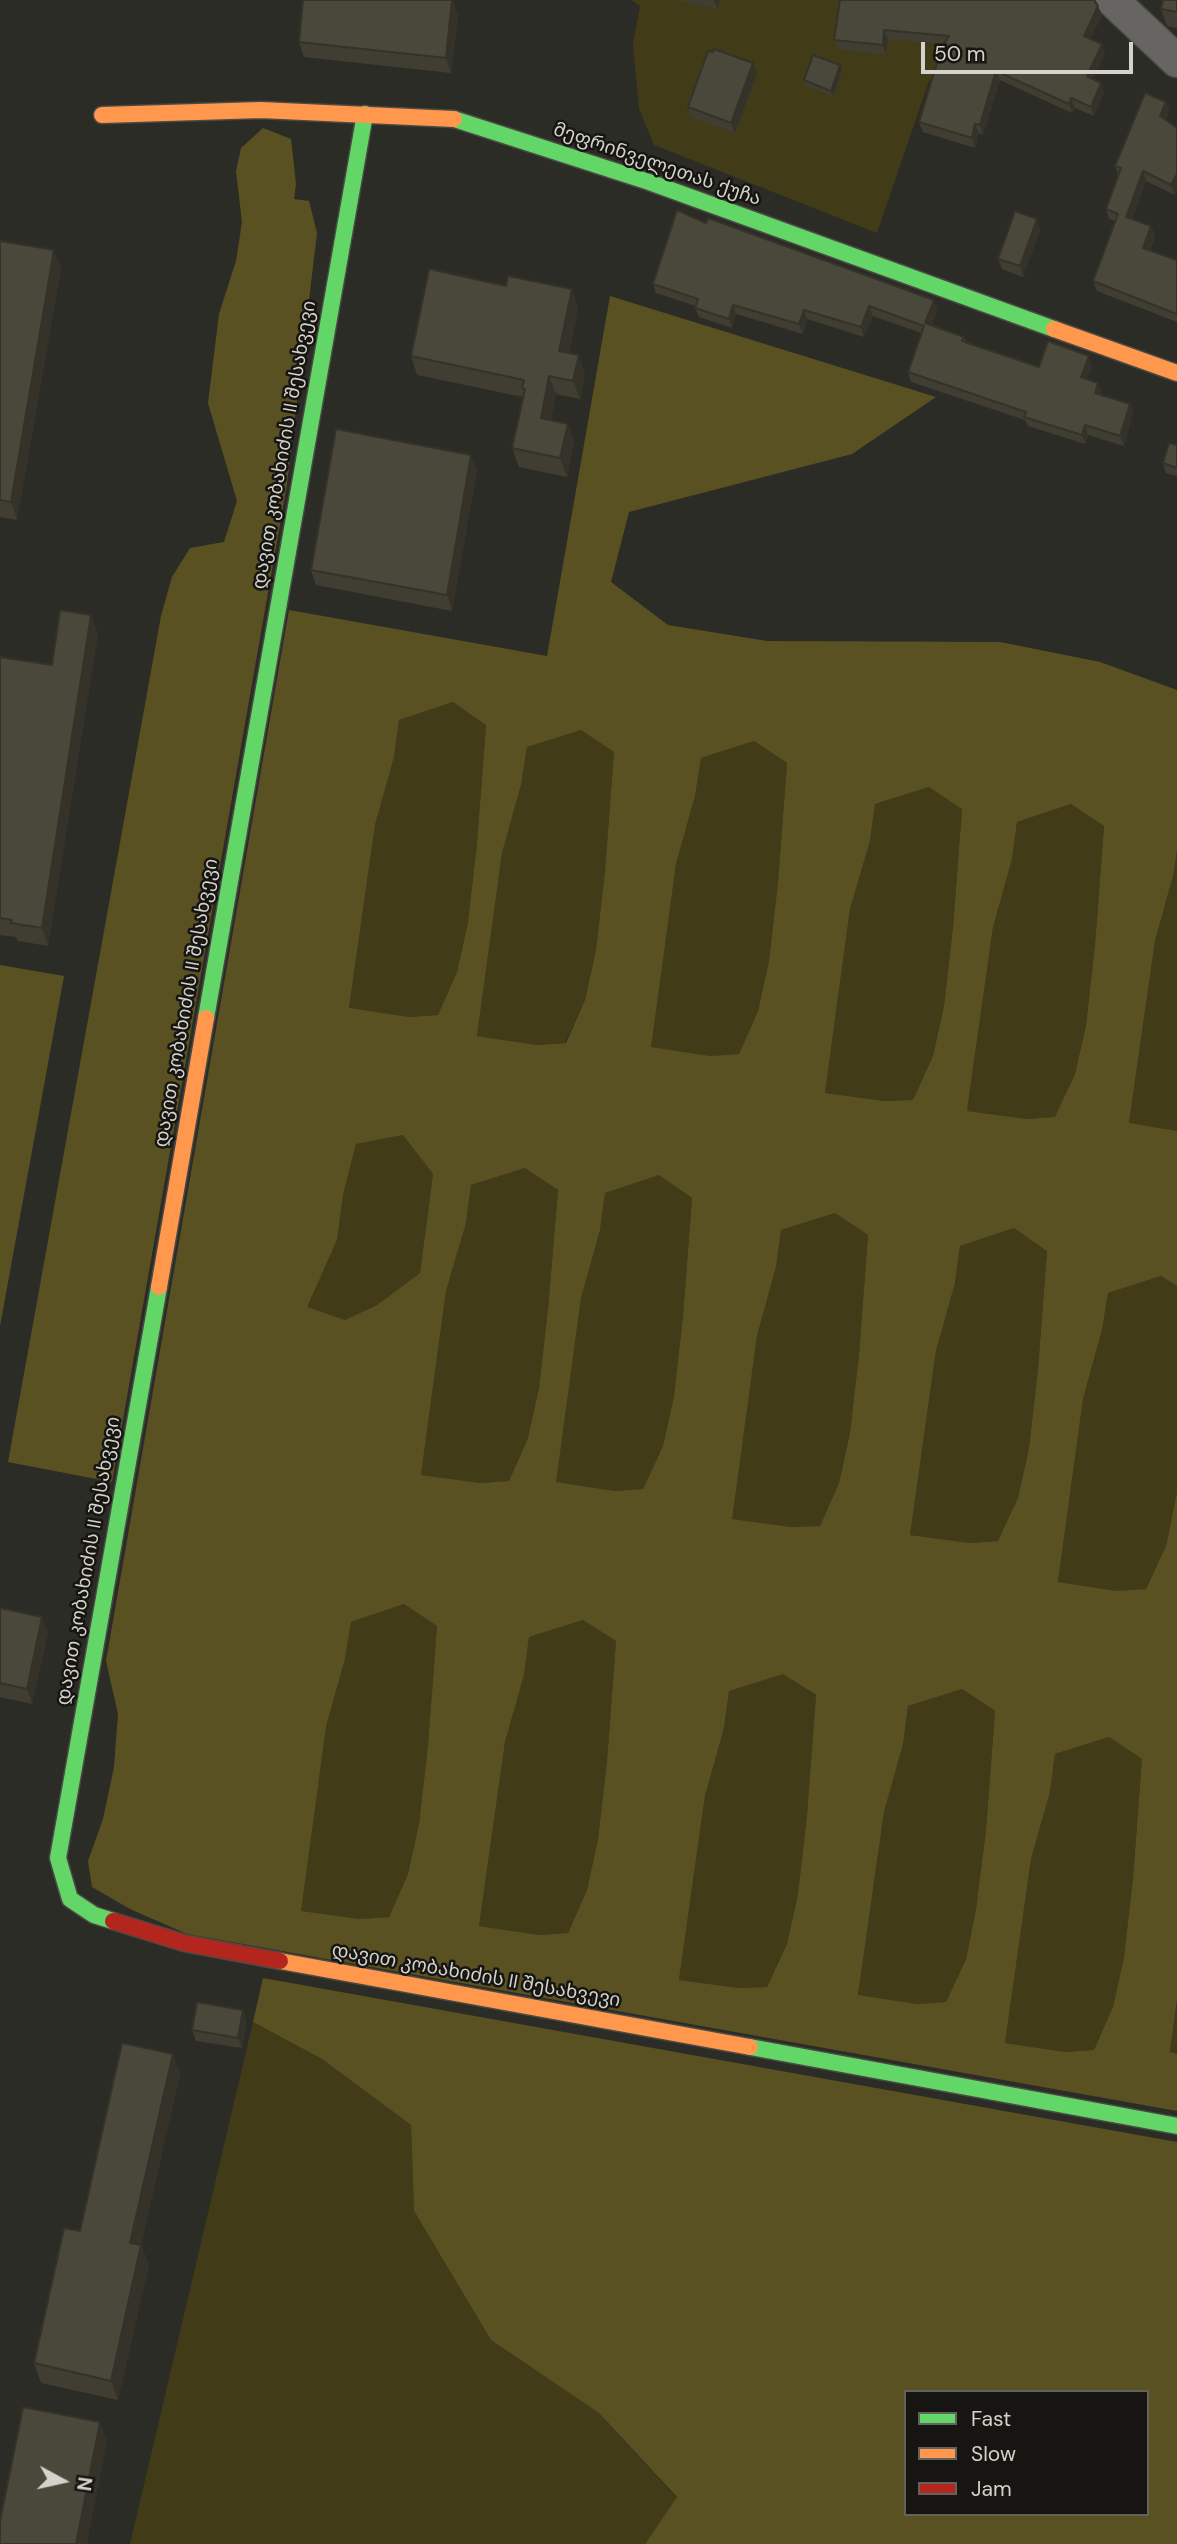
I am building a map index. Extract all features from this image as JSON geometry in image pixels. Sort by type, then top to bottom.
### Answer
[{"type":"street","points":[[1112,0],[1177,61]]},
{"type":"street","name":"მეფრინველეთას ქუჩა","points":[[102,115],[261,110],[454,118],[649,182],[1177,373]]},
{"type":"street","name":"დავით კობახიძის II შესახვევი","points":[[365,114],[58,1858],[70,1899],[94,1915],[184,1943],[1177,2126]]},
{"type":"shaded area","points":[[631,0],[999,0],[961,66],[929,81],[877,233],[654,145],[639,109],[633,44],[640,6]]},
{"type":"shaded area","points":[[263,128],[291,139],[296,184],[294,199],[309,201],[317,233],[287,484],[112,1482],[8,1462],[161,616],[172,577],[190,548],[224,542],[237,501],[208,403],[219,314],[236,261],[242,222],[236,171],[241,148]]},
{"type":"shaded area","points":[[610,296],[936,397],[852,454],[629,512],[611,582],[668,625],[767,641],[1000,642],[1100,662],[1177,690],[1177,850],[1174,872],[1155,941],[1129,1123],[1177,1131],[1177,1286],[1161,1276],[1108,1293],[1102,1330],[1083,1399],[1058,1582],[1117,1591],[1146,1589],[1166,1546],[1177,1492],[1177,2000],[1170,2052],[1177,2054],[1177,2111],[187,1934],[130,1909],[92,1887],[88,1861],[103,1819],[114,1767],[118,1714],[106,1661],[289,610],[547,656]],"holes":[[[453,702],[486,725],[468,922],[457,972],[438,1015],[409,1017],[349,1008],[375,825],[394,757],[399,720]],[[581,730],[614,752],[596,950],[585,1000],[566,1043],[537,1045],[477,1036],[502,853],[521,785],[527,747]],[[754,741],[787,763],[769,961],[758,1011],[739,1054],[710,1056],[651,1047],[676,864],[695,796],[701,758]],[[929,787],[962,809],[944,1006],[933,1056],[913,1100],[885,1101],[825,1093],[850,909],[870,841],[875,804]],[[1071,804],[1104,826],[1086,1025],[1075,1074],[1055,1117],[1027,1119],[967,1111],[993,927],[1012,859],[1017,822]],[[403,1135],[433,1174],[420,1273],[377,1305],[345,1320],[307,1307],[337,1240],[343,1195],[356,1144]],[[525,1168],[558,1190],[539,1388],[528,1438],[509,1481],[480,1483],[421,1475],[446,1291],[466,1223],[471,1185]],[[659,1175],[692,1198],[674,1396],[663,1446],[643,1489],[615,1491],[556,1482],[581,1298],[600,1230],[605,1193]],[[835,1213],[868,1235],[850,1433],[839,1483],[820,1526],[791,1527],[732,1519],[757,1336],[776,1267],[781,1230]],[[1014,1228],[1047,1251],[1029,1448],[1018,1498],[998,1541],[970,1543],[910,1535],[936,1351],[955,1283],[960,1246]],[[404,1604],[437,1626],[419,1824],[408,1874],[389,1917],[360,1919],[301,1911],[326,1727],[345,1659],[351,1622]],[[583,1620],[616,1641],[598,1839],[587,1890],[568,1933],[539,1935],[479,1926],[505,1742],[524,1675],[529,1637]],[[783,1674],[816,1695],[798,1894],[787,1944],[767,1987],[739,1988],[679,1980],[705,1796],[724,1728],[729,1691]],[[962,1689],[995,1711],[986,1830],[976,1909],[966,1959],[946,2002],[917,2004],[858,1995],[884,1812],[903,1744],[908,1706]],[[1109,1737],[1142,1759],[1124,1957],[1113,2007],[1094,2050],[1065,2052],[1005,2043],[1031,1859],[1050,1792],[1055,1754]]]},
{"type":"shaded area","points":[[453,702],[486,724],[468,922],[457,972],[438,1015],[409,1017],[349,1009],[375,825],[394,757],[399,720]]},
{"type":"shaded area","points":[[581,730],[614,752],[596,950],[585,1000],[565,1043],[537,1045],[477,1036],[502,853],[521,785],[527,747]]},
{"type":"shaded area","points":[[754,741],[787,763],[769,961],[758,1011],[739,1054],[710,1056],[650,1047],[676,864],[695,796],[701,758]]},
{"type":"shaded area","points":[[929,787],[962,808],[944,1006],[933,1056],[913,1100],[885,1101],[825,1093],[850,909],[870,841],[875,804]]},
{"type":"shaded area","points":[[1071,804],[1104,826],[1086,1024],[1075,1074],[1055,1118],[1027,1119],[967,1111],[993,927],[1012,859],[1017,822]]},
{"type":"shaded area","points":[[1177,850],[1177,1131],[1129,1124],[1155,941],[1174,872]]},
{"type":"shaded area","points":[[0,965],[64,976],[0,1326]]},
{"type":"shaded area","points":[[403,1135],[433,1174],[420,1273],[377,1305],[345,1320],[306,1307],[337,1240],[343,1195],[356,1144]]},
{"type":"shaded area","points":[[525,1168],[558,1190],[539,1388],[528,1438],[509,1481],[480,1483],[421,1475],[446,1291],[466,1223],[471,1185]]},
{"type":"shaded area","points":[[659,1175],[692,1198],[674,1396],[663,1446],[643,1489],[615,1491],[555,1482],[581,1298],[600,1230],[605,1193]]},
{"type":"shaded area","points":[[835,1213],[868,1235],[850,1433],[839,1483],[820,1526],[791,1527],[731,1519],[757,1336],[776,1267],[781,1230]]},
{"type":"shaded area","points":[[1014,1228],[1047,1250],[1029,1448],[1018,1498],[999,1541],[970,1543],[910,1535],[936,1351],[955,1283],[960,1246]]},
{"type":"shaded area","points":[[1161,1276],[1177,1286],[1177,1492],[1166,1546],[1146,1589],[1117,1591],[1058,1582],[1083,1399],[1102,1330],[1108,1293]]},
{"type":"shaded area","points":[[404,1604],[437,1626],[419,1824],[408,1874],[389,1917],[360,1919],[300,1911],[326,1727],[345,1659],[351,1622]]},
{"type":"shaded area","points":[[583,1620],[616,1641],[598,1839],[587,1890],[568,1933],[539,1935],[479,1926],[505,1742],[524,1675],[529,1637]]},
{"type":"shaded area","points":[[783,1673],[816,1696],[798,1894],[787,1944],[767,1987],[739,1988],[679,1980],[705,1796],[724,1728],[729,1691]]},
{"type":"shaded area","points":[[962,1689],[995,1711],[986,1830],[976,1909],[966,1959],[946,2002],[917,2004],[858,1996],[884,1812],[903,1744],[908,1706]]},
{"type":"shaded area","points":[[1109,1737],[1142,1759],[1124,1957],[1113,2007],[1094,2050],[1065,2052],[1005,2043],[1031,1859],[1050,1792],[1055,1754]]},
{"type":"shaded area","points":[[263,1978],[1177,2142],[1177,2544],[645,2544],[677,2497],[599,2413],[491,2340],[414,2211],[411,2125],[322,2059],[253,2022]]},
{"type":"shaded area","points":[[1177,2000],[1177,2054],[1170,2053]]},
{"type":"shaded area","points":[[253,2022],[322,2059],[411,2125],[414,2211],[491,2340],[599,2413],[677,2498],[645,2544],[130,2544]]},
{"type":"building","points":[[303,0],[452,0],[446,58],[299,42]]},
{"type":"building","points":[[840,0],[1094,0],[1098,6],[1084,36],[1102,44],[1087,76],[1101,83],[1091,107],[1071,98],[1069,104],[996,71],[980,125],[975,124],[972,138],[919,122],[942,47],[949,36],[884,30],[883,45],[834,40]]},
{"type":"building","points":[[1163,0],[1177,0],[1177,12],[1161,9]]},
{"type":"building","points":[[714,49],[753,63],[731,123],[688,107],[708,51],[713,52]]},
{"type":"building","points":[[813,55],[840,65],[831,91],[804,80]]},
{"type":"building","points":[[1145,93],[1166,102],[1160,116],[1177,128],[1177,174],[1171,185],[1143,171],[1126,217],[1151,226],[1143,248],[1177,260],[1177,314],[1093,281],[1118,214],[1106,209],[1121,168],[1115,166]]},
{"type":"building","points":[[677,210],[706,223],[708,218],[934,300],[925,323],[964,337],[962,341],[1039,367],[1048,341],[1089,356],[1081,377],[1098,383],[1095,393],[1130,404],[1120,436],[1085,425],[1082,435],[1024,417],[1026,412],[908,372],[924,326],[869,306],[861,327],[804,310],[799,324],[733,305],[729,319],[695,308],[698,299],[653,284]]},
{"type":"building","points":[[1015,211],[1037,219],[1020,266],[998,259]]},
{"type":"building","points":[[0,241],[54,250],[11,502],[0,500]]},
{"type":"building","points":[[429,269],[506,286],[508,276],[572,289],[559,351],[579,355],[573,381],[549,376],[541,418],[568,424],[560,458],[512,448],[525,389],[522,388],[524,380],[411,356]]},
{"type":"building","points":[[336,429],[471,455],[447,595],[311,570]]},
{"type":"building","points":[[1169,443],[1177,445],[1177,468],[1163,463]]},
{"type":"building","points":[[60,610],[91,615],[42,928],[11,923],[12,920],[0,918],[0,657],[52,665]]},
{"type":"building","points":[[0,1608],[42,1617],[27,1689],[0,1683]]},
{"type":"building","points":[[197,2002],[243,2010],[238,2038],[192,2030]]},
{"type":"building","points":[[122,2043],[173,2054],[130,2243],[141,2245],[111,2381],[34,2363],[64,2228],[80,2231]]},
{"type":"building","points":[[23,2407],[100,2422],[76,2544],[0,2544],[0,2521]]},
{"type":"traffic: fast","points":[[206,1018],[365,114]]},
{"type":"traffic: fast","points":[[454,119],[649,182],[1054,329]]},
{"type":"traffic: fast","points":[[113,1921],[94,1915],[70,1899],[58,1858],[159,1287]]},
{"type":"traffic: fast","points":[[750,2047],[1177,2126]]},
{"type":"traffic: slow","points":[[102,115],[261,110],[454,119]]},
{"type":"traffic: slow","points":[[1054,329],[1177,373]]},
{"type":"traffic: slow","points":[[159,1287],[206,1018]]},
{"type":"traffic: slow","points":[[280,1961],[750,2047]]},
{"type":"traffic: jam","points":[[113,1921],[184,1943],[280,1961]]}]
